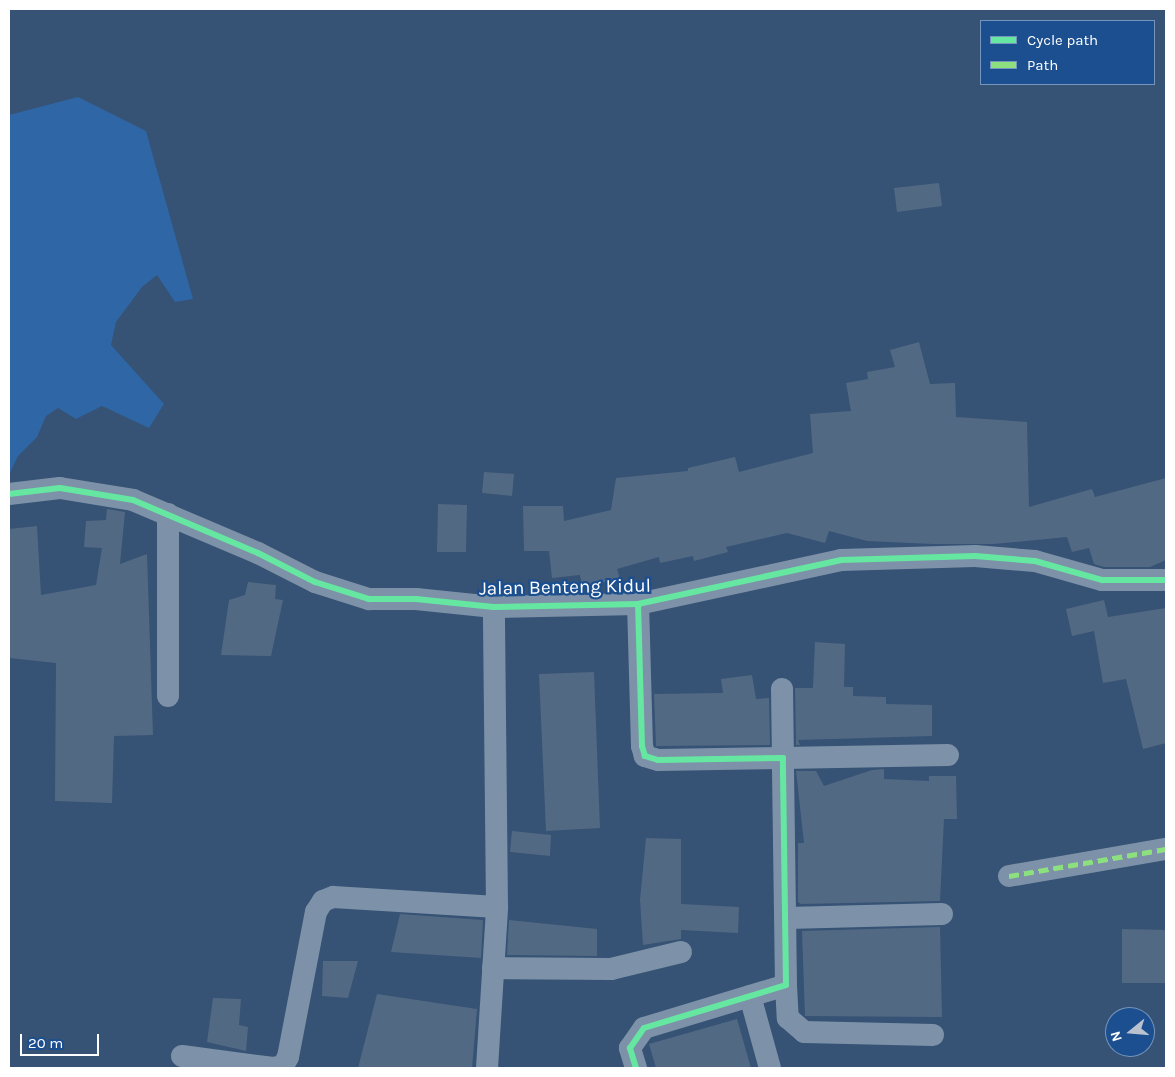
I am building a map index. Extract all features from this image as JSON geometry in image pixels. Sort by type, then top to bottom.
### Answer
[{"type":"street","name":"Jalan Benteng Kidul","points":[[9,494],[60,488],[133,500],[258,553],[315,582],[348,594],[369,599],[494,607],[638,604],[841,560],[975,556],[1035,562],[1102,580],[1166,580]]},
{"type":"street","points":[[168,514],[168,696]]},
{"type":"street","points":[[638,604],[642,746],[645,756],[658,760],[948,755]]},
{"type":"street","points":[[487,1068],[496,907],[494,607]]},
{"type":"street","points":[[782,689],[788,1018],[804,1032],[933,1035]]},
{"type":"street","points":[[1009,876],[1166,849]]},
{"type":"street","points":[[182,1056],[273,1068],[283,1066],[288,1057],[316,912],[323,901],[333,897],[496,907]]},
{"type":"street","points":[[787,918],[942,914]]},
{"type":"street","points":[[492,968],[611,969],[681,952]]},
{"type":"street","points":[[636,1068],[630,1048],[644,1028],[786,985]]},
{"type":"street","points":[[750,996],[770,1068]]},
{"type":"shaded area","points":[[78,97],[146,131],[193,299],[175,302],[157,275],[142,287],[116,322],[111,345],[164,404],[149,428],[102,406],[76,419],[58,408],[46,416],[37,437],[18,456],[9,475],[9,115]]},
{"type":"building","points":[[939,183],[942,206],[897,212],[894,188]]},
{"type":"building","points":[[919,342],[930,384],[955,383],[956,417],[1027,422],[1029,507],[1092,489],[1095,497],[1166,478],[1166,560],[1150,567],[1104,567],[1094,564],[1089,548],[1072,552],[1067,537],[994,544],[933,544],[867,541],[829,531],[825,543],[787,533],[726,547],[728,552],[694,561],[693,556],[660,563],[659,557],[617,569],[620,579],[582,586],[580,575],[552,578],[549,551],[524,551],[523,506],[563,506],[564,521],[611,510],[616,478],[688,471],[688,468],[735,457],[739,472],[813,453],[810,414],[851,411],[846,383],[868,379],[867,372],[895,367],[890,350]]},
{"type":"building","points":[[484,472],[514,474],[512,496],[482,493]]},
{"type":"building","points":[[438,504],[467,505],[466,552],[437,552]]},
{"type":"building","points":[[107,509],[125,512],[120,564],[147,554],[153,735],[114,736],[112,803],[55,801],[56,663],[9,658],[9,529],[37,526],[41,595],[96,585],[102,548],[84,547],[86,521],[106,520]]},
{"type":"building","points":[[248,582],[276,585],[275,599],[283,600],[271,656],[221,655],[229,600],[245,595]]},
{"type":"building","points":[[1104,600],[1108,617],[1166,608],[1166,743],[1143,749],[1126,679],[1103,683],[1094,631],[1072,636],[1066,609]]},
{"type":"building","points":[[815,642],[845,644],[844,687],[853,687],[853,696],[886,697],[886,704],[932,705],[932,736],[798,740],[800,745],[796,745],[795,688],[813,688]]},
{"type":"building","points":[[594,672],[600,828],[546,831],[539,674]]},
{"type":"building","points":[[752,675],[756,699],[769,698],[770,745],[656,746],[654,694],[723,693],[721,679]]},
{"type":"building","points":[[884,769],[884,779],[929,781],[929,776],[956,776],[957,819],[944,819],[940,901],[801,904],[798,902],[798,843],[804,843],[796,771],[816,771],[824,786],[872,770]]},
{"type":"building","points":[[512,831],[551,835],[550,856],[510,852]]},
{"type":"building","points":[[646,838],[681,839],[681,904],[739,907],[738,933],[681,930],[681,939],[643,945],[640,900]]},
{"type":"building","points":[[400,914],[483,920],[481,958],[391,952]]},
{"type":"building","points":[[509,920],[597,929],[597,956],[507,955]]},
{"type":"building","points":[[940,927],[942,1017],[805,1016],[802,931]]},
{"type":"building","points":[[1122,929],[1166,930],[1166,983],[1122,983]]},
{"type":"building","points":[[323,961],[358,961],[348,998],[322,996]]},
{"type":"building","points":[[377,994],[477,1009],[472,1068],[358,1068]]},
{"type":"building","points":[[213,998],[241,999],[239,1025],[248,1027],[246,1051],[207,1042]]},
{"type":"building","points":[[737,1019],[751,1068],[656,1068],[649,1044]]},
{"type":"marked path","points":[[1009,876],[1166,849]]},
{"type":"cycle path","points":[[9,494],[60,488],[133,500],[258,553],[315,582],[369,599],[416,599],[494,607],[638,604],[841,560],[975,556],[1035,561],[1102,580],[1166,580]]},
{"type":"cycle path","points":[[636,1068],[630,1048],[644,1028],[786,985],[783,758],[658,760],[645,756],[642,746],[638,604]]}]
